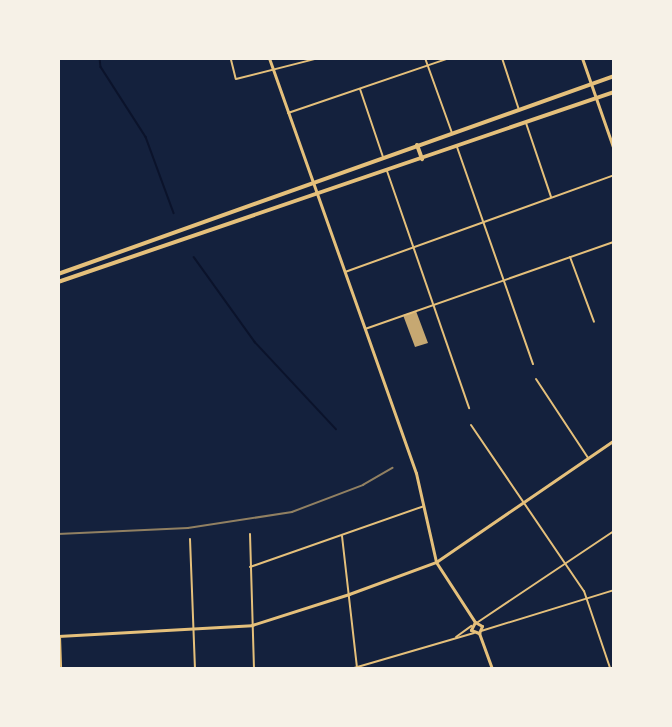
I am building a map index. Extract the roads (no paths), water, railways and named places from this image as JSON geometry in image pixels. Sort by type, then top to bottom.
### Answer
[{"type":"main road","points":[[58,274],[614,76]]},
{"type":"main road","points":[[58,282],[319,195],[614,92]]},
{"type":"main road","points":[[417,145],[422,159]]},
{"type":"street","points":[[269,58],[413,464],[436,562],[476,622],[492,669]]},
{"type":"street","points":[[236,79],[319,58]]},
{"type":"street","points":[[425,58],[452,133]]},
{"type":"street","points":[[288,113],[450,58]]},
{"type":"street","points":[[502,58],[519,110]]},
{"type":"street","points":[[582,58],[614,150]]},
{"type":"street","points":[[360,89],[383,157]]},
{"type":"street","points":[[526,123],[551,197]]},
{"type":"street","points":[[457,147],[533,364]]},
{"type":"street","points":[[387,171],[469,408]]},
{"type":"street","points":[[345,272],[614,175]]},
{"type":"street","points":[[365,329],[614,242]]},
{"type":"street","points":[[570,257],[594,322]]},
{"type":"street","points":[[536,379],[588,458]]},
{"type":"street","points":[[471,425],[587,599],[610,669]]},
{"type":"street","points":[[61,669],[59,636],[252,625],[350,594],[436,562],[524,504],[614,440]]},
{"type":"street","points":[[250,567],[424,506]]},
{"type":"street","points":[[454,638],[567,566],[614,531]]},
{"type":"street","points":[[250,534],[254,669]]},
{"type":"street","points":[[342,536],[350,594],[356,668],[614,590]]},
{"type":"street","points":[[190,539],[195,669]]},
{"type":"street","points":[[471,626],[474,633]]},
{"type":"street","points":[[373,663],[375,669]]},
{"type":"lane","points":[[231,58],[236,79]]},
{"type":"waterway","points":[[100,58],[101,67],[146,137],[174,213]]},
{"type":"waterway","points":[[194,257],[255,342],[336,429]]},
{"type":"railway","points":[[58,534],[188,528],[292,512],[363,485],[393,468]]}]
